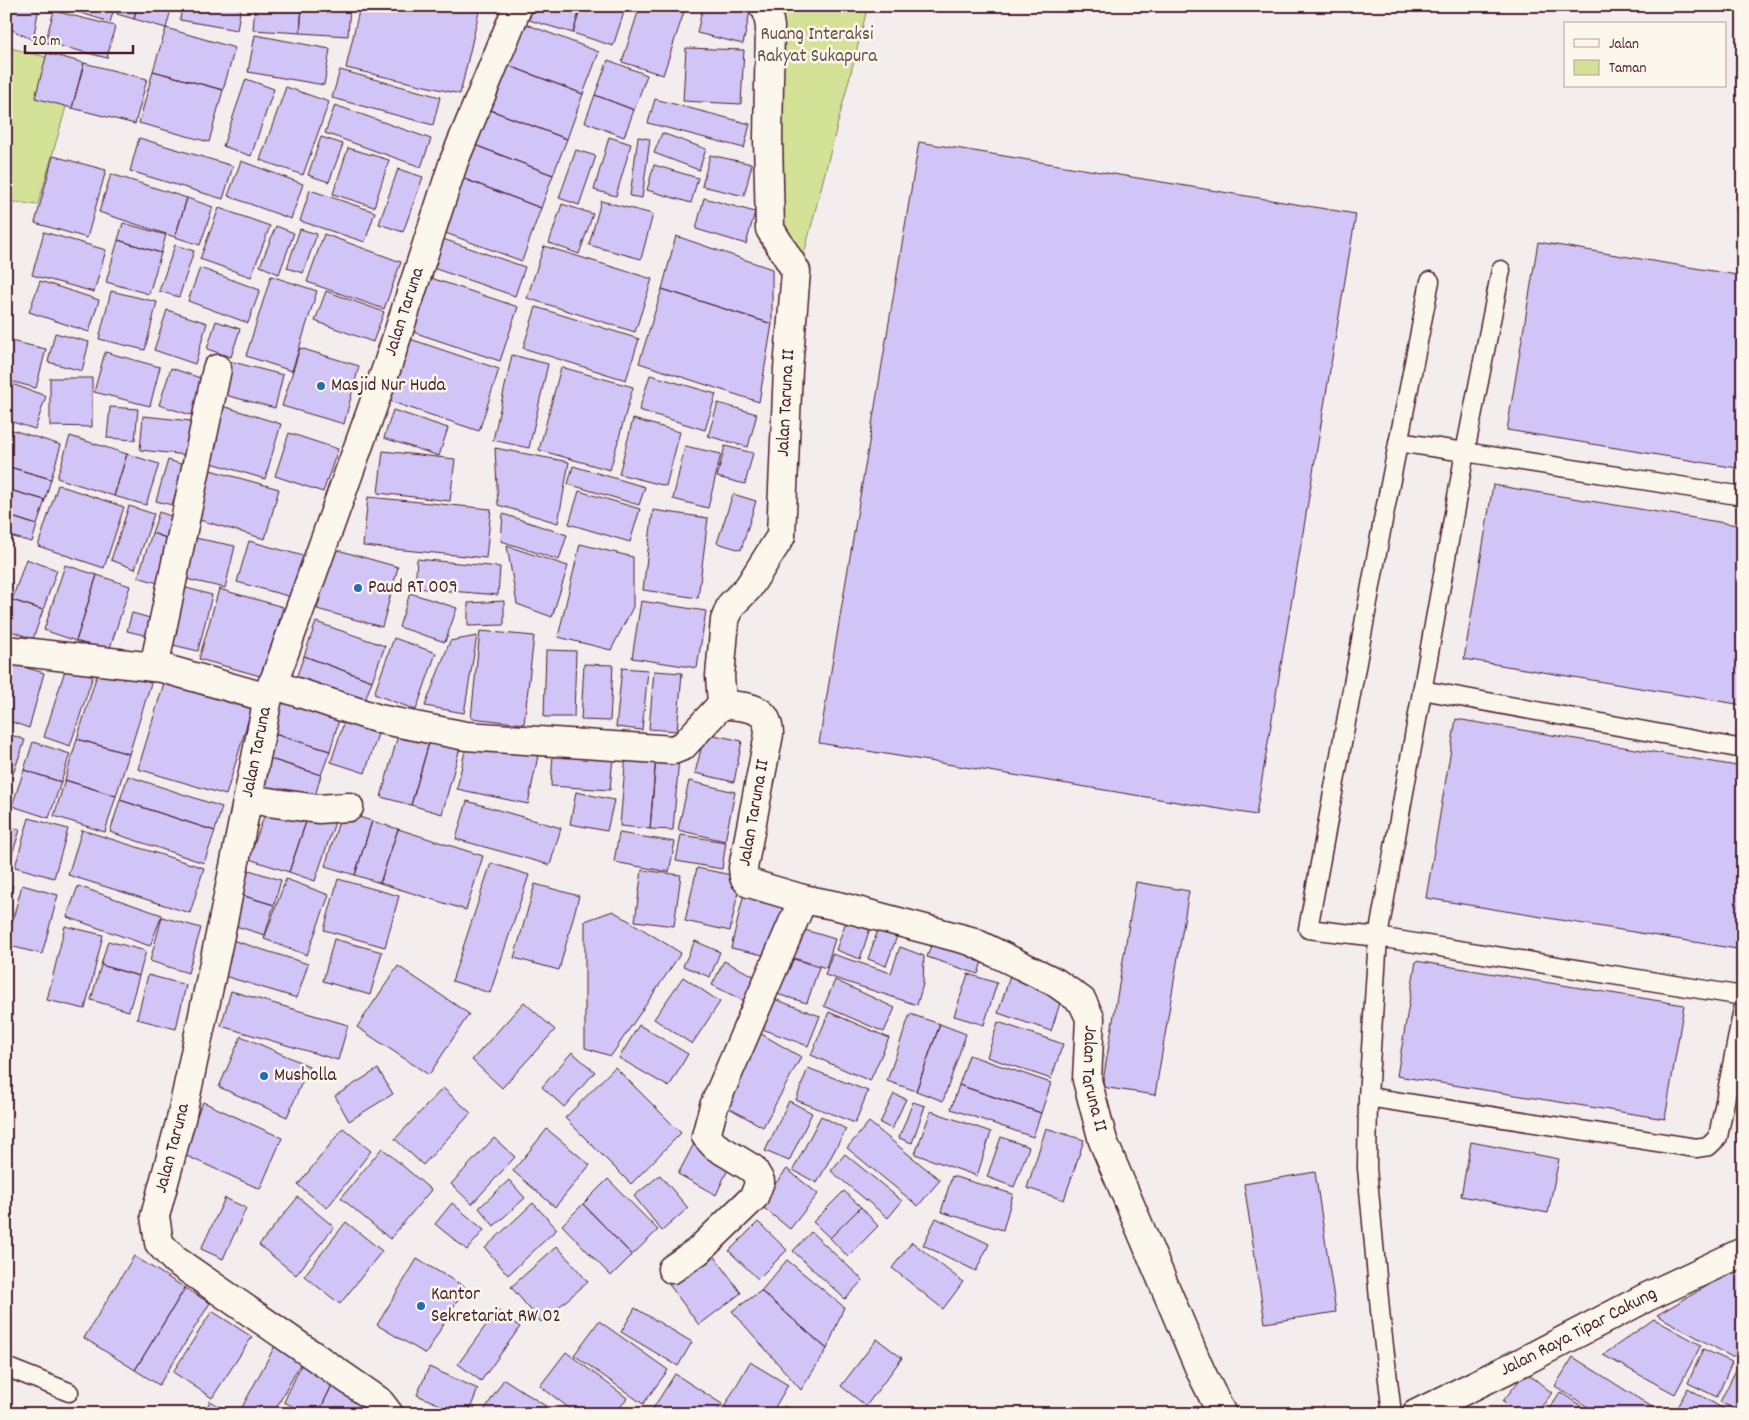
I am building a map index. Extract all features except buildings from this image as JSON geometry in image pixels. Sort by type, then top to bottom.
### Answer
[{"type":"street","name":"Jalan Taruna","points":[[389,1414],[378,1401],[175,1260],[159,1242],[154,1216],[181,1119],[270,691],[388,364],[454,161],[518,6]]},
{"type":"street","name":"Jalan Taruna II","points":[[763,6],[767,9],[770,27],[768,138],[770,229],[796,271],[788,369],[781,536],[748,588],[731,605],[725,620],[720,676],[722,704],[757,710],[767,718],[769,725],[769,734],[743,868],[744,877],[750,883],[803,899],[838,906],[971,941],[1055,982],[1082,1001],[1090,1018],[1087,1080],[1103,1141],[1201,1372],[1222,1414]]},
{"type":"street","points":[[154,667],[217,369]]},
{"type":"street","points":[[6,650],[162,668],[270,691],[379,719],[466,736],[673,750],[683,746],[722,704]]},
{"type":"street","points":[[248,799],[318,809],[349,807]]},
{"type":"street","points":[[672,1269],[698,1250],[754,1197],[760,1181],[752,1168],[716,1146],[706,1136],[714,1106],[803,899]]},
{"type":"street","name":"Jalan Raya Tipar Cakung","points":[[1416,1414],[1522,1362],[1647,1297],[1743,1252]]},
{"type":"lane","points":[[1392,1414],[1381,1321],[1367,1168],[1368,1097],[1378,937],[1465,452],[1500,270]]},
{"type":"lane","points":[[1430,281],[1384,515],[1308,929],[1378,937],[1743,996]]},
{"type":"lane","points":[[1398,442],[1743,496]]},
{"type":"lane","points":[[1422,690],[1743,749]]},
{"type":"lane","points":[[1368,1097],[1696,1148],[1709,1146],[1718,1137],[1743,1009]]},
{"type":"lane","points":[[6,1366],[69,1392]]},
{"type":"green space","name":"Ruang Interaksi Rakyat Sukapura","points":[[781,6],[868,6],[803,258],[777,220],[778,17]]},
{"type":"green space","points":[[6,47],[78,65],[38,205],[6,201]]},
{"type":"place","name":"Masjid Nur Huda","points":[[321,386]]},
{"type":"place","name":"Paud RT 009","points":[[358,588]]},
{"type":"place","name":"Musholla","points":[[264,1076]]},
{"type":"place","name":"Kantor Sekretariat RW 02","points":[[421,1306]]}]
